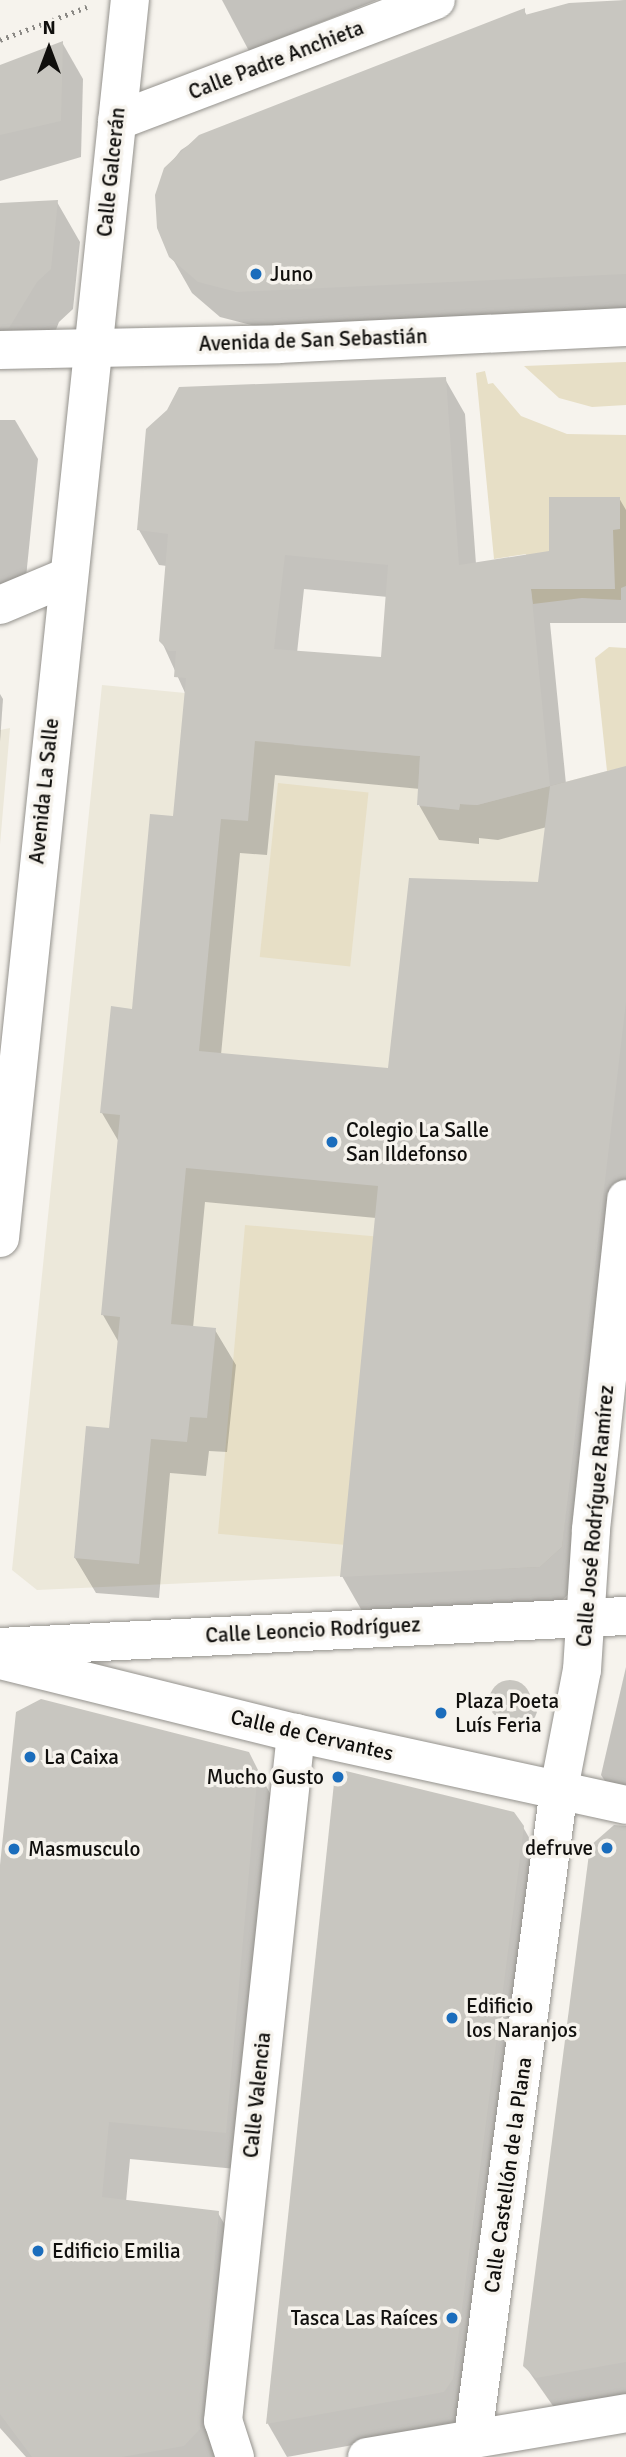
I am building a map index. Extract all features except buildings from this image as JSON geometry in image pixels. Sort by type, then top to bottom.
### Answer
[{"type":"street","name":"Calle Galcerán","points":[[93,344],[130,0]]},
{"type":"street","name":"Calle Padre Anchieta","points":[[117,121],[436,0]]},
{"type":"street","name":"Avenida de San Sebastián","points":[[0,350],[93,344],[279,344],[626,327]]},
{"type":"street","name":"Avenida La Salle","points":[[0,1238],[2,1186],[93,344]]},
{"type":"street","points":[[0,605],[67,577]]},
{"type":"street","name":"Calle José Rodríguez Ramírez","points":[[559,1789],[569,1748],[587,1618],[590,1528],[626,1199]]},
{"type":"street","name":"Calle Leoncio Rodríguez","points":[[0,1647],[626,1616]]},
{"type":"street","name":"Calle de Cervantes","points":[[0,1660],[296,1733],[626,1805]]},
{"type":"street","name":"Calle Valencia","points":[[235,2457],[223,2421],[296,1733]]},
{"type":"street","name":"Calle Castellón de la Plana","points":[[473,2436],[559,1789]]},
{"type":"street","points":[[367,2457],[473,2436],[626,2413]]},
{"type":"path","points":[[0,40],[92,5]]},
{"type":"shaded area","points":[[626,362],[626,405],[592,407],[559,398],[524,366]]},
{"type":"shaded area","points":[[485,371],[488,384],[493,383],[521,416],[567,434],[626,435],[626,586],[621,588],[621,600],[582,598],[533,604],[526,554],[494,559],[476,373]]},
{"type":"shaded area","points":[[609,647],[626,648],[626,767],[607,771],[595,658]]},
{"type":"shaded area","name":"Colegio La Salle San Ildefonso","points":[[102,685],[227,697],[295,745],[420,756],[418,806],[459,809],[460,804],[477,805],[626,766],[584,1340],[562,1547],[540,1567],[37,1590],[12,1570]]},
{"type":"shaded area","points":[[10,728],[0,845],[0,730]]},
{"type":"shaded area","points":[[278,783],[369,793],[350,967],[260,957]]},
{"type":"shaded area","points":[[245,1225],[374,1236],[346,1545],[218,1534]]},
{"type":"place","name":"Juno","points":[[256,274]]},
{"type":"place","name":"Colegio La Salle San Ildefonso","points":[[332,1142]]},
{"type":"place","name":"Plaza Poeta Luís Feria","points":[[441,1713]]},
{"type":"place","name":"La Caixa","points":[[30,1757]]},
{"type":"place","name":"Mucho Gusto","points":[[338,1777]]},
{"type":"place","name":"defruve","points":[[607,1848]]},
{"type":"place","name":"Masmusculo","points":[[14,1849]]},
{"type":"place","name":"Edificio los Naranjos","points":[[452,2018]]},
{"type":"place","name":"Edificio Emilia","points":[[38,2251]]},
{"type":"place","name":"Tasca Las Raíces","points":[[452,2318]]}]
